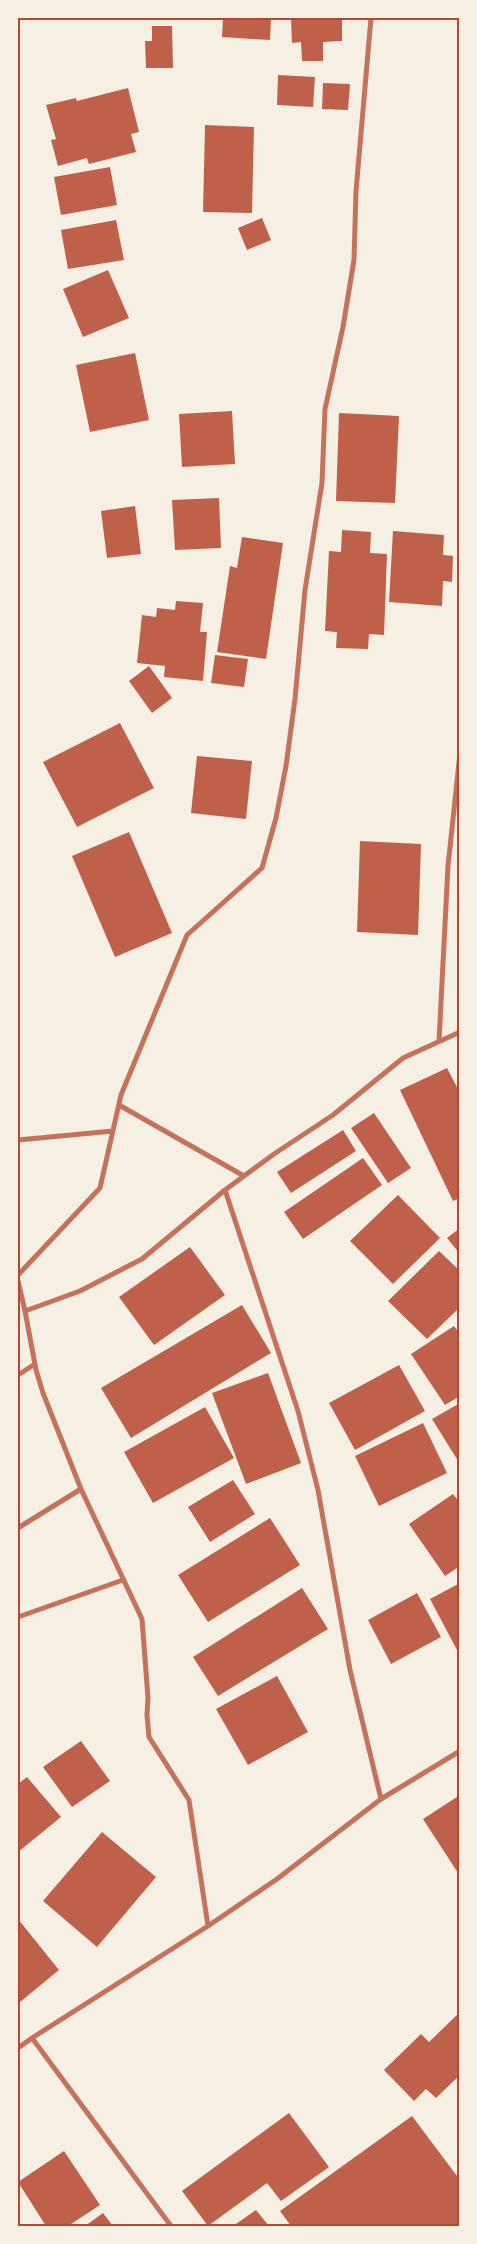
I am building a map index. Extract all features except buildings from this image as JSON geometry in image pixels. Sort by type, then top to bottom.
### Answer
[{"type":"street","points":[[18,1275],[100,1188],[121,1095],[187,934],[262,868],[276,818],[286,766],[294,709],[305,590],[322,483],[325,409],[354,260],[357,182],[371,18]]},
{"type":"street","points":[[439,1041],[448,866],[460,753]]},
{"type":"street","points":[[25,1311],[80,1291],[142,1259],[225,1190],[333,1114],[403,1058],[460,1032]]},
{"type":"street","points":[[119,1105],[244,1176]]},
{"type":"street","points":[[18,1140],[113,1131]]},
{"type":"street","points":[[225,1190],[298,1410],[318,1490],[350,1670],[381,1799]]},
{"type":"street","points":[[18,1281],[43,1393],[81,1489],[142,1619],[149,1737],[189,1800],[208,1926]]},
{"type":"street","points":[[18,1375],[35,1364]]},
{"type":"street","points":[[18,1528],[81,1489]]},
{"type":"street","points":[[18,1617],[123,1580]]},
{"type":"street","points":[[18,2048],[208,1926],[277,1879],[381,1799],[460,1751]]},
{"type":"street","points":[[32,2038],[171,2226]]}]
